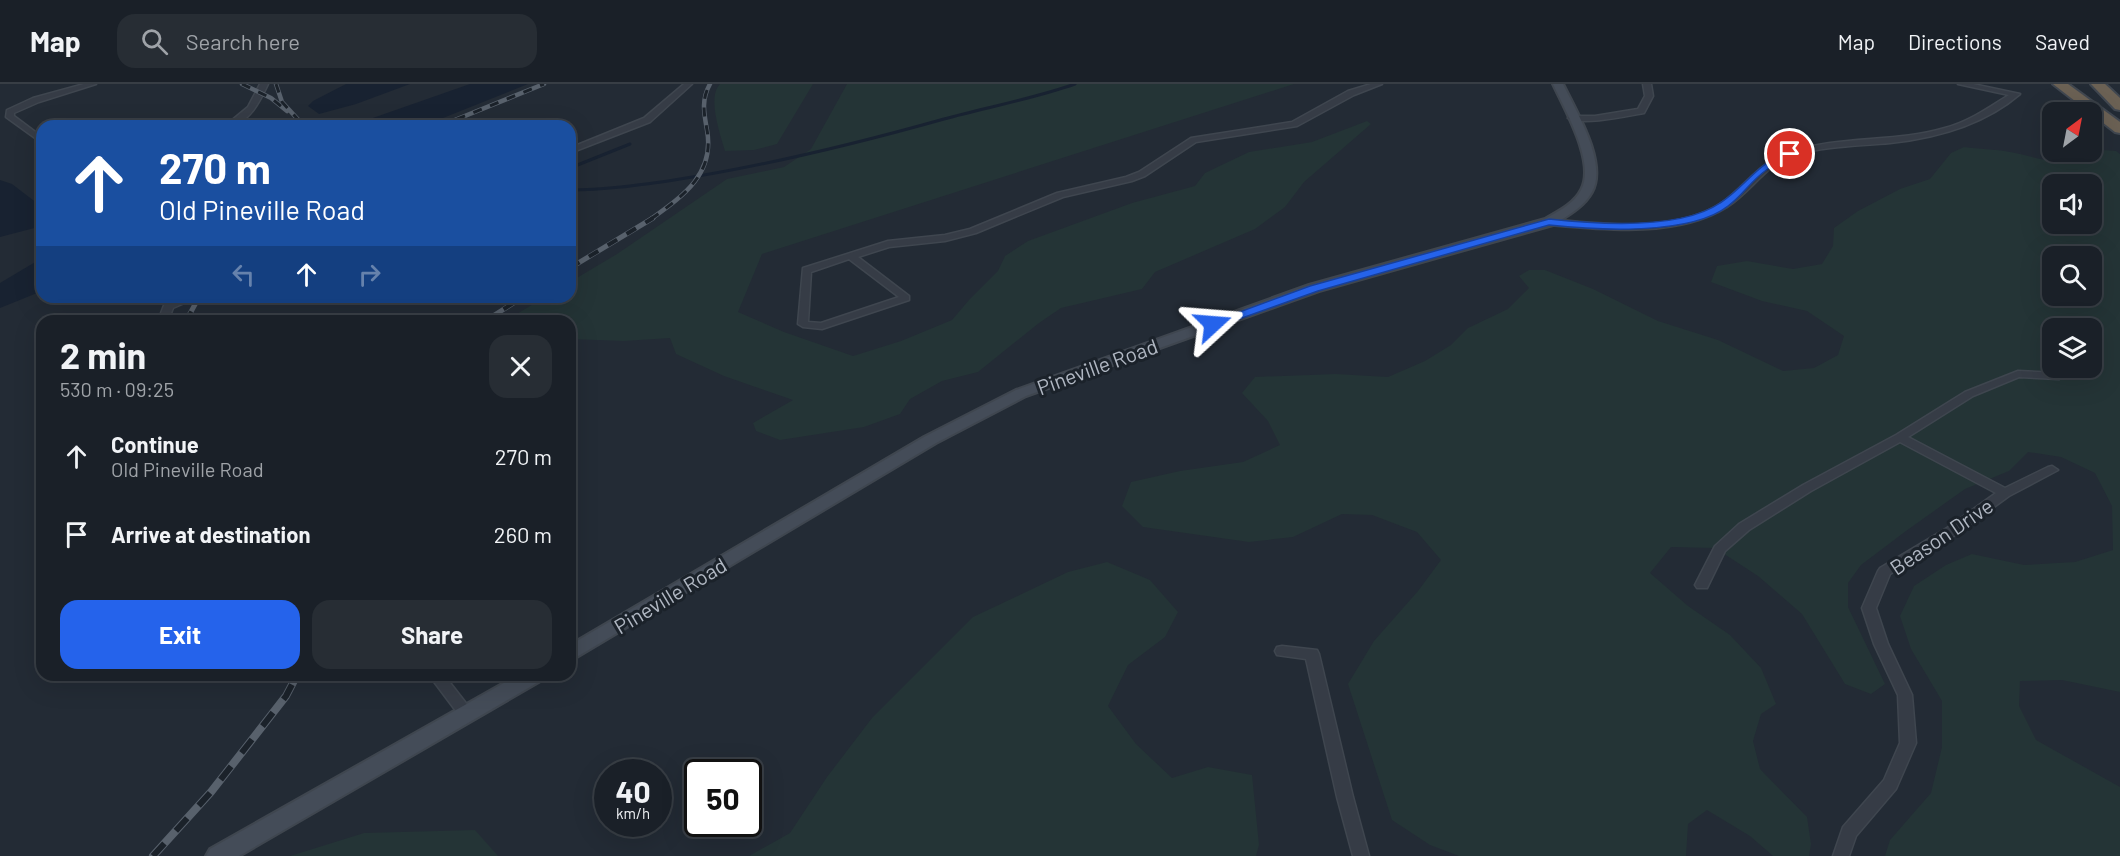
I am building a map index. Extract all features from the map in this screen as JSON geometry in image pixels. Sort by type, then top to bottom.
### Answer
[{"type":"highway","points":[[2060,84],[2120,129]]},
{"type":"highway","points":[[2098,84],[2120,106]]},
{"type":"highway","points":[[2116,84],[2120,88]]},
{"type":"main road","name":"Pineville Road","points":[[576,650],[930,440],[1022,393],[1314,288],[1549,222],[1566,212],[1587,192],[1592,174],[1589,157],[1558,84]]},
{"type":"main road","points":[[218,856],[525,681]]},
{"type":"street","points":[[36,136],[10,117],[10,112],[36,100],[92,84]]},
{"type":"street","points":[[241,120],[255,106],[264,84]]},
{"type":"street","points":[[576,149],[647,120],[688,84]]},
{"type":"street","points":[[851,256],[906,298],[822,326],[803,324],[806,270],[888,244],[945,238],[973,231],[1060,195],[1130,179],[1142,174],[1194,140],[1294,124],[1351,93],[1377,84]]},
{"type":"street","points":[[1572,118],[1595,118],[1641,111],[1649,96],[1647,84]]},
{"type":"street","points":[[1549,222],[1586,226],[1665,224],[1700,216],[1724,205],[1762,169],[1790,154],[1947,131],[1967,124],[2016,94],[1962,84]]},
{"type":"street","points":[[1702,585],[1720,549],[1744,528],[1807,488],[1900,437],[1969,394],[2018,374],[2042,375]]},
{"type":"street","points":[[1900,437],[2005,493]]},
{"type":"street","name":"Beason Drive","points":[[1841,856],[1849,832],[1890,784],[1908,743],[1905,695],[1881,644],[1869,608],[1885,571],[1952,531],[2005,493],[2052,470]]},
{"type":"street","points":[[1282,651],[1312,654],[1361,856]]},
{"type":"street","points":[[441,681],[467,715]]},
{"type":"shaded area","points":[[720,84],[813,84],[777,144],[754,150],[725,151],[715,106],[716,90]]},
{"type":"shaded area","points":[[847,84],[1294,84],[762,254],[738,312],[784,332],[853,356],[901,341],[952,320],[998,271],[1005,256],[1028,241],[1132,203],[1195,186],[1205,173],[1249,152],[1312,142],[1367,121],[1371,124],[1304,182],[1285,207],[1255,229],[1155,272],[1142,289],[1061,308],[978,372],[942,381],[910,399],[900,414],[864,427],[780,440],[756,431],[753,423],[793,400],[724,376],[676,354],[670,338],[624,341],[576,339],[576,315],[515,315],[535,303],[576,303],[576,278],[617,254],[727,179],[784,167],[811,149]]},
{"type":"shaded area","points":[[1964,147],[2004,151],[2042,160],[2042,162],[2102,162],[2102,150],[2116,151],[2120,154],[2120,692],[2062,680],[2020,681],[2019,706],[2036,740],[2120,787],[2120,856],[1885,856],[1890,840],[1931,793],[1942,747],[1942,701],[1911,649],[1900,616],[1914,586],[1946,565],[1972,554],[2024,565],[2075,562],[2113,550],[2112,506],[2095,473],[2061,457],[2028,452],[2009,471],[1965,489],[1861,565],[1848,583],[1848,607],[1885,684],[1871,694],[1845,684],[1802,614],[1758,576],[1715,548],[1671,547],[1650,573],[1688,606],[1730,635],[1761,668],[1776,704],[1761,714],[1753,741],[1760,769],[1807,817],[1811,844],[1809,856],[1773,856],[1750,836],[1707,810],[1688,824],[1686,856],[1459,856],[1430,845],[1392,820],[1348,684],[1374,641],[1418,591],[1441,560],[1417,532],[1372,515],[1342,514],[1293,537],[1249,542],[1143,527],[1122,506],[1131,482],[1180,471],[1243,462],[1280,445],[1268,421],[1242,393],[1255,377],[1336,374],[1388,377],[1425,361],[1451,345],[1468,328],[1508,309],[1529,288],[1519,276],[1529,270],[1545,270],[1593,289],[1658,321],[1718,340],[1783,371],[1814,368],[1838,355],[1844,336],[1807,311],[1762,301],[1711,282],[1717,266],[1747,261],[1793,269],[1822,264],[1833,246],[1834,228],[1858,211],[1900,189],[1930,179],[1951,153]]},
{"type":"shaded area","points":[[1107,562],[1150,580],[1178,612],[1165,637],[1128,665],[1108,706],[1136,744],[1172,778],[1208,767],[1252,775],[1259,845],[1256,856],[749,856],[790,833],[827,777],[872,718],[973,617],[1068,572]]},
{"type":"shaded area","points":[[475,830],[498,856],[290,856],[364,833]]},
{"type":"water","points":[[346,84],[410,84],[356,104],[319,114],[308,106],[313,101]]},
{"type":"water","points":[[470,84],[528,84],[438,120],[367,120]]},
{"type":"water","points":[[0,180],[12,184],[36,202],[36,228],[0,237]]},
{"type":"water","points":[[36,262],[36,293],[0,308],[0,283]]},
{"type":"waterway","points":[[576,190],[661,182],[810,154],[1026,99],[1075,84]]},
{"type":"waterway","points":[[576,166],[630,144]]},
{"type":"railway","points":[[242,84],[271,98],[287,111]]},
{"type":"railway","points":[[276,84],[282,102],[298,120]]},
{"type":"railway","points":[[455,120],[544,84]]},
{"type":"railway","points":[[651,219],[685,192],[701,171],[708,146],[704,107],[705,96],[710,84]]},
{"type":"railway","points":[[576,264],[653,218]]},
{"type":"railway","points":[[189,315],[196,303]]},
{"type":"railway","points":[[494,315],[514,303]]},
{"type":"railway","points":[[153,856],[211,792],[286,696],[294,681]]},
{"type":"route","points":[[1213,324],[1314,288],[1549,222],[1586,226],[1665,224],[1700,216],[1724,205],[1762,169],[1790,154]]}]
